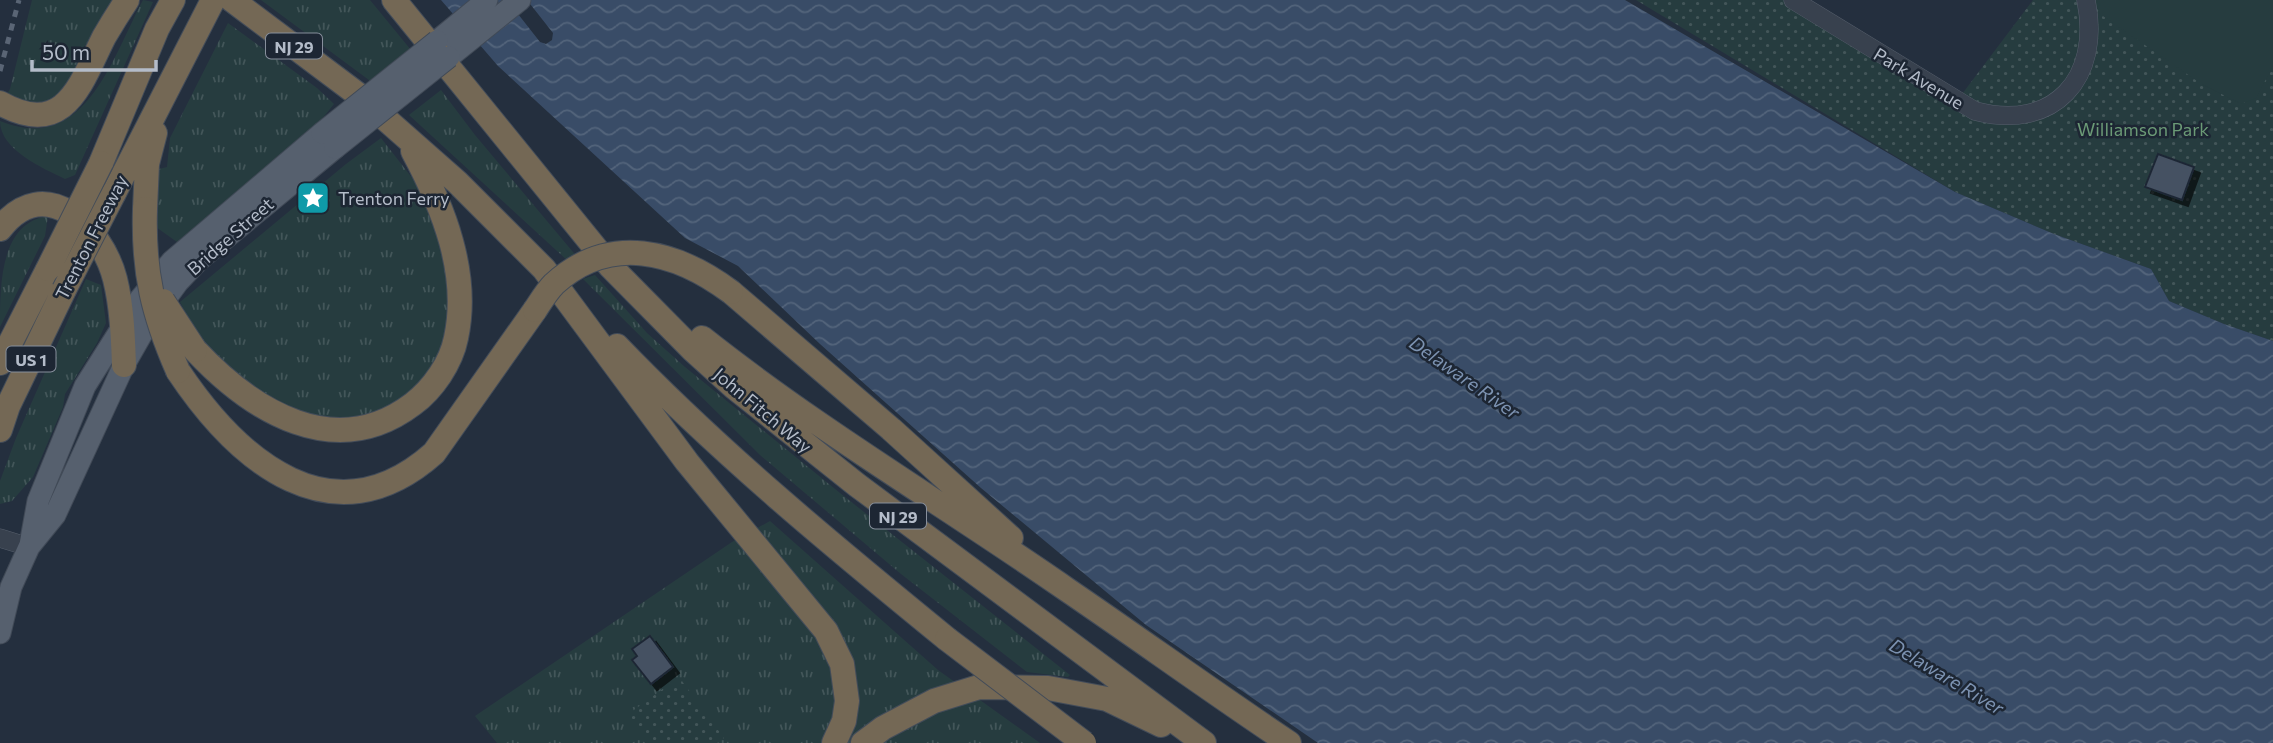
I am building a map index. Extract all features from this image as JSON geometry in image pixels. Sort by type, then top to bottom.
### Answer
[{"type":"highway","name":"Trenton Freeway","points":[[0,363],[101,163],[173,0]]},
{"type":"highway","name":"Trenton Freeway","points":[[0,430],[8,406],[64,290],[213,0]]},
{"type":"highway","name":"NJ 29","points":[[232,0],[356,93],[494,217],[648,377],[774,494],[947,639],[1084,743]]},
{"type":"highway","name":"John Fitch Way","points":[[394,0],[610,266],[693,350],[798,439],[1202,743]]},
{"type":"highway","points":[[0,103],[22,114],[36,116],[47,114],[68,102],[84,81],[105,36],[125,3]]},
{"type":"highway","points":[[173,75],[147,164],[146,270],[160,326],[178,371],[220,427],[279,475],[324,491],[359,491],[395,481],[416,469],[434,453],[553,285],[574,270],[601,257],[637,252],[677,260],[731,292],[891,429],[1066,588]]},
{"type":"highway","points":[[146,270],[195,350],[222,378],[251,400],[281,417],[306,426],[350,430],[383,422],[418,400],[441,373],[456,340],[460,306],[458,276],[445,222],[431,185],[406,138]]},
{"type":"highway","points":[[0,229],[9,217],[38,204],[64,207],[85,225],[108,261],[115,279],[124,365]]},
{"type":"highway","points":[[610,266],[719,352],[830,431],[1066,588],[1181,671],[1289,743]]},
{"type":"highway","points":[[544,269],[687,462],[826,631],[842,664],[848,701],[844,721],[834,743]]},
{"type":"highway","points":[[863,743],[883,728],[934,701],[979,687],[1048,688],[1107,699],[1202,743]]},
{"type":"main road","name":"Bridge Street","points":[[29,547],[55,514],[124,365],[148,323],[185,274],[329,140],[487,0]]},
{"type":"main road","name":"Bridge Street","points":[[29,547],[38,501],[85,386],[146,291],[172,261],[329,140],[520,0]]},
{"type":"main road","points":[[0,633],[11,587],[29,547]]},
{"type":"street","name":"Park Avenue","points":[[1793,0],[1956,102],[1984,114],[2015,117],[2047,107],[2073,85],[2082,72],[2089,34],[2086,0]]},
{"type":"street","points":[[0,538],[29,547]]},
{"type":"green space","points":[[32,0],[112,0],[96,31],[81,51],[86,55],[57,98],[41,105],[6,96]]},
{"type":"green space","points":[[143,0],[153,2],[75,175],[65,179],[24,157],[7,141],[0,121],[29,128],[54,125],[74,113],[92,95],[107,73]]},
{"type":"green space","points":[[261,0],[370,0],[411,50],[373,83]]},
{"type":"green space","name":"Williamson Park","points":[[1636,0],[1790,0],[1956,102],[2033,0],[2273,0],[2273,341],[2169,301],[2151,269],[2054,234],[1955,192]]},
{"type":"green space","points":[[2095,0],[2273,0],[2273,66],[2256,98],[2241,104],[2200,83],[2100,14]]},
{"type":"green space","points":[[228,23],[317,88],[334,104],[313,130],[177,242],[156,227],[159,169],[167,167],[170,138]]},
{"type":"green space","points":[[441,90],[578,258],[569,262],[409,115]]},
{"type":"green space","points":[[381,138],[420,188],[446,250],[452,326],[422,388],[381,414],[351,423],[310,420],[235,378],[197,334],[180,302]]},
{"type":"green space","points":[[48,216],[45,236],[0,327],[3,275],[12,243],[20,230],[32,221]]},
{"type":"green space","points":[[595,275],[647,333],[685,367],[1070,675],[1068,677],[1027,672],[901,574],[760,455],[583,279]]},
{"type":"green space","points":[[86,279],[101,285],[106,323],[97,343],[65,394],[63,407],[33,477],[12,501],[0,504],[0,481],[16,438]]},
{"type":"green space","points":[[770,521],[938,670],[1040,743],[497,743],[475,716],[732,542]]},
{"type":"green space","points":[[679,677],[724,738],[717,743],[647,743],[627,715]]},
{"type":"water","name":"Delaware River","points":[[441,0],[507,0],[540,42],[546,44],[552,40],[553,33],[527,0],[1625,0],[1955,192],[2054,234],[2151,269],[2169,301],[2273,341],[2273,743],[1318,743],[1146,625],[981,488],[820,344],[738,266],[685,238],[498,66]]},
{"type":"building","points":[[2158,154],[2194,167],[2182,200],[2145,187]]},
{"type":"building","points":[[650,636],[673,667],[651,684],[632,660],[637,656],[632,649]]},
{"type":"railway","points":[[0,71],[19,0]]},
{"type":"place","name":"Trenton Ferry","points":[[313,198]]}]
